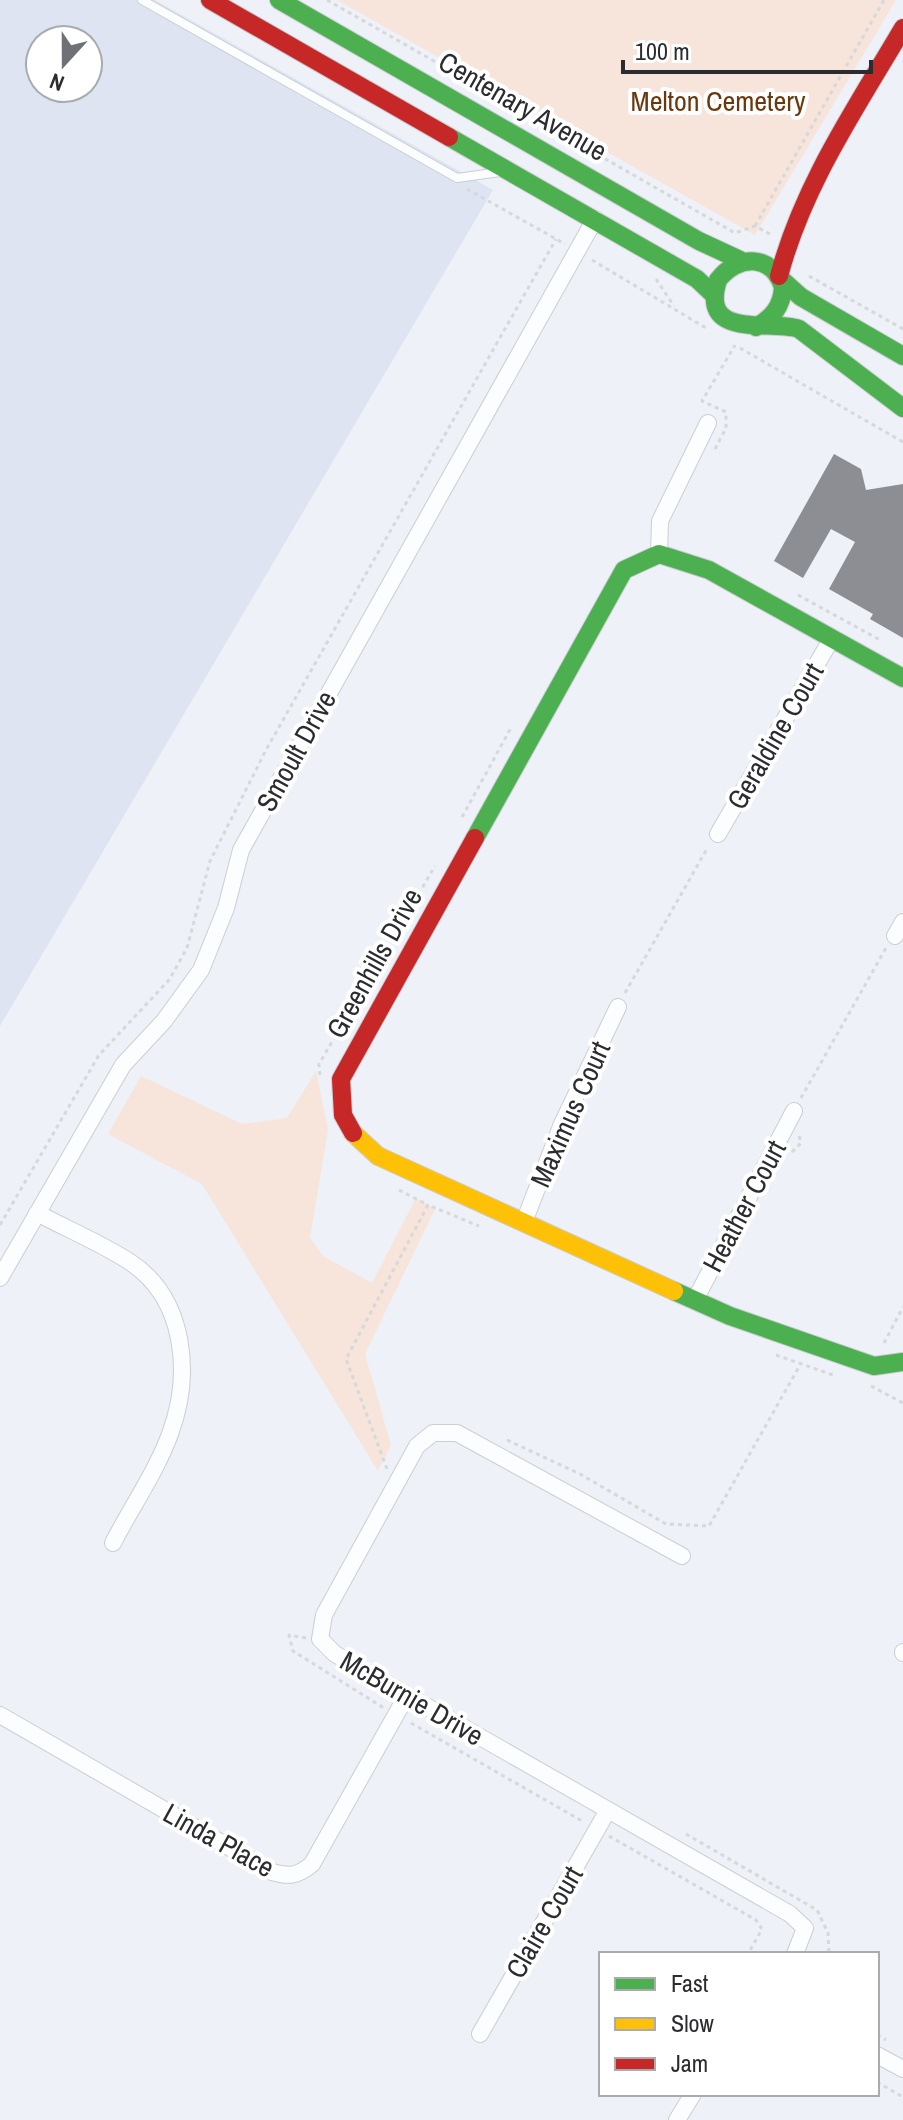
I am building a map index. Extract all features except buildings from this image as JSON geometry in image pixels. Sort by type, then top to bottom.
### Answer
[{"type":"street","points":[[210,0],[697,279],[715,296],[722,313],[732,323],[756,327],[788,325],[816,338],[861,379],[903,408]]},
{"type":"street","points":[[254,25],[278,0]]},
{"type":"street","name":"Centenary Avenue","points":[[278,0],[615,190],[713,249],[759,248]]},
{"type":"street","points":[[756,327],[778,312],[783,302],[780,278],[784,248],[816,182],[903,28]]},
{"type":"street","points":[[715,296],[721,274],[759,248],[816,182]]},
{"type":"street","points":[[595,219],[615,190]]},
{"type":"street","name":"Smoult Drive","points":[[0,1278],[123,1065],[164,1021],[201,970],[226,908],[241,850],[595,219]]},
{"type":"street","points":[[759,248],[764,262],[801,297],[903,356]]},
{"type":"street","points":[[708,423],[660,521],[659,554],[709,570],[903,678]]},
{"type":"street","name":"Greenhills Drive","points":[[659,554],[624,570],[341,1079],[339,1111],[355,1137],[378,1156],[695,1300],[874,1366],[903,1362]]},
{"type":"street","name":"Geraldine Court","points":[[718,834],[832,638]]},
{"type":"street","name":"Maximus Court","points":[[524,1222],[562,1124],[618,1007]]},
{"type":"street","name":"Heather Court","points":[[695,1300],[794,1111]]},
{"type":"street","points":[[37,1213],[131,1263],[149,1279],[173,1312],[181,1346],[182,1390],[170,1435],[113,1543]]},
{"type":"street","name":"McBurnie Drive","points":[[682,1556],[457,1433],[433,1433],[417,1446],[324,1615],[320,1639],[335,1654],[790,1914],[805,1928],[796,1952]]},
{"type":"street","name":"Linda Place","points":[[0,1715],[272,1872],[287,1877],[302,1873],[312,1864],[407,1695]]},
{"type":"street","name":"Claire Court","points":[[480,2034],[608,1810]]},
{"type":"street","points":[[879,2056],[903,2069]]},
{"type":"street","points":[[677,2120],[692,2096]]},
{"type":"lane","points":[[142,0],[457,178],[508,170]]},
{"type":"path","points":[[327,0],[735,233],[755,226]]},
{"type":"path","points":[[759,248],[755,226],[884,0]]},
{"type":"path","points":[[460,185],[711,331]]},
{"type":"path","points":[[0,1225],[99,1055],[169,980],[187,948],[210,861],[266,750],[556,239]]},
{"type":"path","points":[[798,269],[903,329]]},
{"type":"path","points":[[723,338],[903,442]]},
{"type":"path","points":[[709,454],[719,444],[726,428],[726,412],[702,401],[735,345]]},
{"type":"path","points":[[799,595],[888,646]]},
{"type":"path","points":[[462,817],[514,723]]},
{"type":"path","points":[[618,1007],[649,945],[718,834]]},
{"type":"path","points":[[321,1088],[319,1064],[439,858]]},
{"type":"path","points":[[387,1183],[428,1205],[482,1227]]},
{"type":"path","points":[[399,1479],[388,1472],[346,1359],[428,1205]]},
{"type":"path","points":[[774,1354],[841,1377]]},
{"type":"path","points":[[500,1437],[580,1474],[666,1524],[709,1526],[800,1365]]},
{"type":"path","points":[[868,1385],[903,1403]]},
{"type":"path","points":[[320,1639],[289,1635],[293,1651],[396,1715],[756,1920],[762,1929],[749,1952]]},
{"type":"path","points":[[686,1834],[817,1910],[828,1933],[829,1952]]},
{"type":"path","points":[[879,2083],[903,2097]]},
{"type":"shaded area","points":[[0,0],[155,0],[493,190],[0,1026]]},
{"type":"green space","name":"Melton Cemetery","points":[[337,0],[896,0],[755,235]]},
{"type":"green space","points":[[316,1071],[328,1130],[310,1238],[323,1256],[372,1283],[416,1198],[435,1209],[365,1354],[391,1445],[378,1471],[202,1184],[108,1134],[141,1076],[242,1124],[287,1118]]},
{"type":"traffic: fast","points":[[279,0],[699,241],[740,260]]},
{"type":"traffic: fast","points":[[449,137],[697,279],[715,296]]},
{"type":"traffic: fast","points":[[756,327],[762,324],[767,320],[775,311],[783,287],[771,268],[763,263],[744,262],[726,271],[718,280],[715,299],[719,312],[728,320],[740,324],[756,325],[771,326],[786,327],[799,329],[903,408]]},
{"type":"traffic: fast","points":[[782,280],[801,297],[903,356]]},
{"type":"traffic: fast","points":[[475,838],[624,570],[659,554],[709,570],[903,678]]},
{"type":"traffic: fast","points":[[674,1291],[730,1316],[874,1366],[903,1362]]},
{"type":"traffic: slow","points":[[353,1133],[378,1156],[674,1291]]},
{"type":"traffic: jam","points":[[210,0],[449,137]]},
{"type":"traffic: jam","points":[[779,276],[789,242],[816,179],[903,28]]},
{"type":"traffic: jam","points":[[353,1133],[343,1115],[341,1079],[475,838]]}]
